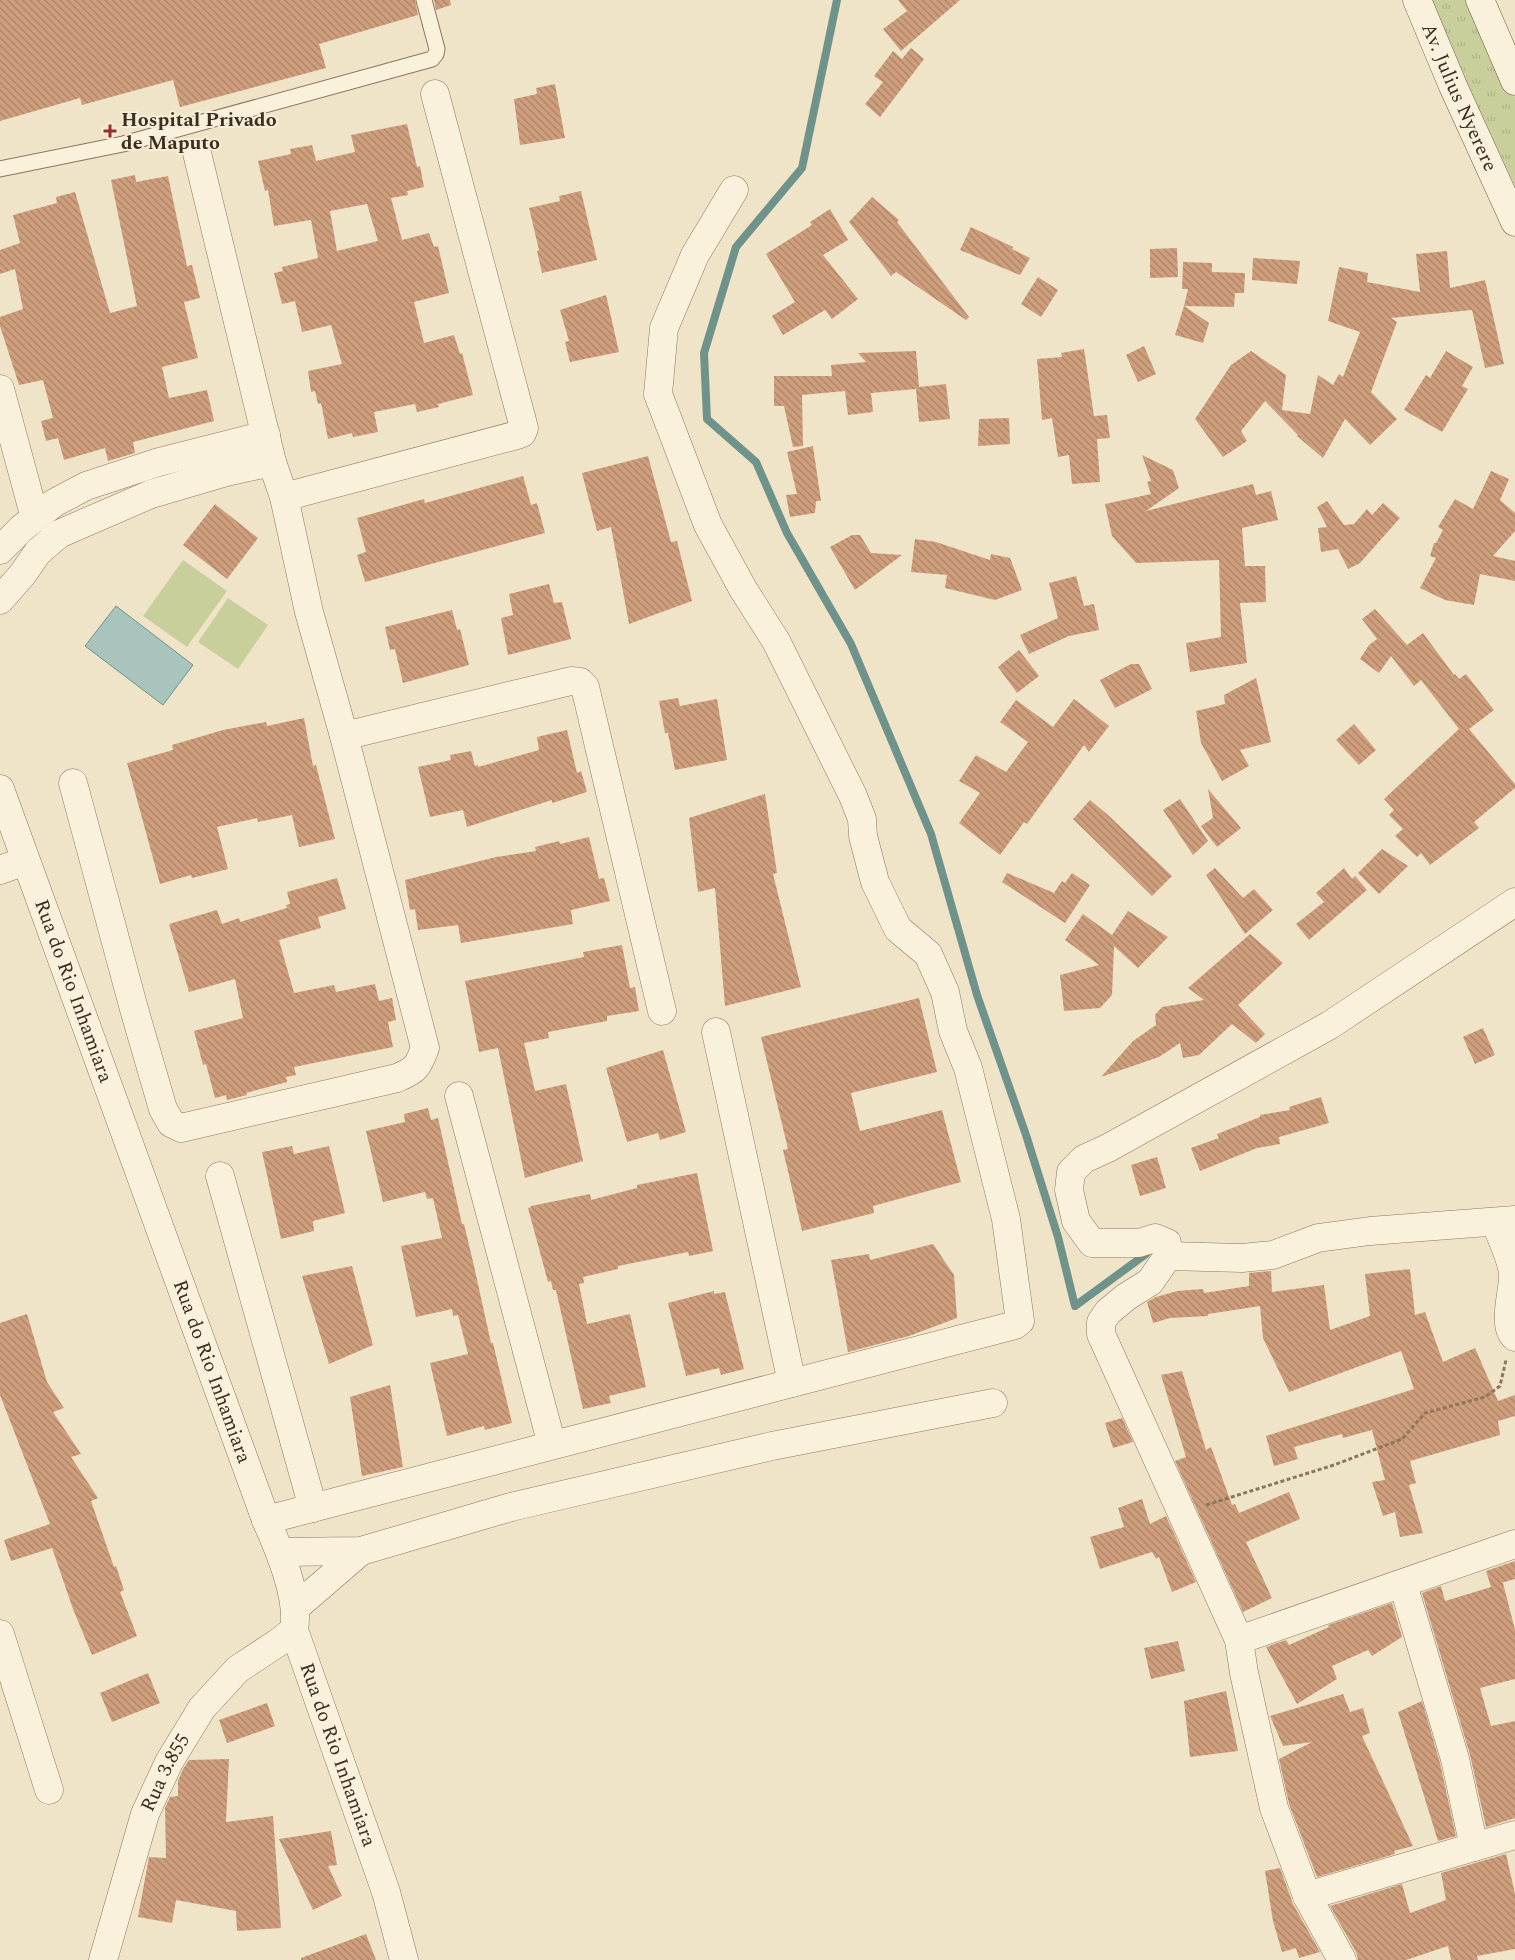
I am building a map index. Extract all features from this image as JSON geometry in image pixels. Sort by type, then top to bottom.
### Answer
[{"type":"street","name":"Av. Julius Nyerere","points":[[1417,0],[1453,86],[1515,222]]},
{"type":"street","points":[[1480,0],[1515,81]]},
{"type":"street","points":[[284,497],[517,435],[522,433],[524,428],[435,94]]},
{"type":"street","points":[[73,782],[134,1009],[163,1109],[171,1123],[181,1128],[397,1078],[412,1072],[419,1065],[425,1048],[344,736],[309,612],[284,497],[272,462],[197,153]]},
{"type":"street","points":[[266,1520],[1015,1326],[1020,1321],[1006,1219],[968,1068],[953,1031],[945,992],[928,954],[898,929],[874,882],[863,836],[862,819],[854,796],[780,648],[743,589],[708,525],[658,394],[664,328],[695,255],[734,190]]},
{"type":"street","points":[[0,389],[35,518]]},
{"type":"street","points":[[0,550],[22,528],[54,503],[86,486],[159,462],[266,435]]},
{"type":"street","points":[[0,600],[38,552],[59,534],[152,494],[226,472],[272,462]]},
{"type":"street","points":[[344,736],[571,681],[580,682],[585,687],[662,1011]]},
{"type":"street","name":"Rua do Rio Inhamiara","points":[[0,789],[266,1520],[280,1552],[294,1619],[386,1892],[402,1959]]},
{"type":"street","points":[[0,870],[25,860]]},
{"type":"street","points":[[1342,1960],[1307,1896],[1274,1808],[1244,1673],[1239,1640],[1101,1334],[1101,1322],[1108,1312],[1126,1297],[1150,1282],[1168,1256],[1167,1243],[1155,1238],[1139,1243],[1092,1243],[1076,1221],[1069,1190],[1070,1172],[1084,1159],[1108,1148],[1330,1025],[1515,902]]},
{"type":"street","points":[[716,1032],[792,1383]]},
{"type":"street","points":[[459,1096],[552,1445]]},
{"type":"street","points":[[220,1176],[313,1508]]},
{"type":"street","points":[[1168,1256],[1242,1258],[1274,1256],[1318,1238],[1370,1231],[1505,1221],[1514,1275],[1510,1299],[1509,1325],[1514,1336]]},
{"type":"street","points":[[280,1552],[361,1552],[511,1507],[772,1446],[993,1403]]},
{"type":"street","points":[[1239,1640],[1515,1544]]},
{"type":"street","name":"Rua 3.855","points":[[103,1960],[145,1814],[169,1762],[202,1708],[238,1669],[279,1642],[294,1619],[361,1552]]},
{"type":"street","points":[[1402,1584],[1455,1759],[1474,1847]]},
{"type":"street","points":[[0,1634],[49,1790]]},
{"type":"street","points":[[1307,1896],[1515,1835]]},
{"type":"lane","points":[[0,169],[123,144],[432,59],[437,49],[424,0]]},
{"type":"path","points":[[1182,1513],[1334,1465],[1385,1446],[1402,1439],[1425,1414],[1484,1397],[1500,1386],[1514,1336]]},
{"type":"green space","points":[[1429,0],[1470,0],[1515,98],[1515,186]]},
{"type":"green space","points":[[183,560],[227,591],[187,647],[143,616]]},
{"type":"green space","points":[[228,598],[268,625],[238,669],[198,642]]},
{"type":"water","points":[[116,606],[193,665],[163,705],[85,646]]},
{"type":"building","points":[[0,0],[415,0],[418,15],[319,44],[326,68],[180,107],[173,80],[82,105],[80,98],[0,121]]},
{"type":"building","points":[[434,0],[450,0],[451,5],[436,10]]},
{"type":"building","points":[[898,0],[960,0],[901,51],[883,29],[907,11]]},
{"type":"building","points":[[911,48],[924,59],[880,117],[865,104],[883,82],[874,76],[893,51],[902,59]]},
{"type":"building","points":[[555,84],[565,138],[520,145],[514,99],[537,94],[536,88]]},
{"type":"building","points":[[407,124],[417,167],[420,166],[424,187],[407,191],[408,195],[391,198],[402,240],[429,233],[434,247],[438,246],[449,293],[414,302],[424,343],[454,335],[460,354],[462,353],[473,395],[438,404],[439,407],[417,412],[415,404],[374,412],[378,432],[353,437],[352,433],[328,439],[321,403],[318,404],[315,391],[311,392],[308,371],[342,364],[331,325],[302,332],[295,301],[282,304],[274,273],[283,271],[282,267],[318,258],[311,220],[274,226],[268,190],[265,191],[258,161],[291,154],[290,149],[312,145],[316,161],[355,152],[351,135]],"holes":[[[367,204],[378,241],[337,251],[330,211]]]},
{"type":"building","points":[[135,175],[136,182],[168,176],[187,266],[192,265],[200,298],[184,302],[198,358],[162,367],[169,398],[207,390],[214,421],[133,442],[135,453],[108,461],[105,448],[64,460],[58,438],[46,441],[41,421],[53,418],[43,380],[19,385],[0,326],[0,317],[23,309],[15,269],[0,274],[0,250],[20,243],[13,215],[57,203],[56,197],[75,192],[110,313],[137,306],[111,180]]},
{"type":"building","points":[[581,191],[597,260],[542,273],[537,251],[539,250],[529,208],[560,201],[559,196]]},
{"type":"building","points":[[872,197],[899,220],[897,222],[969,317],[966,320],[896,272],[891,276],[849,222]]},
{"type":"building","points":[[830,209],[848,240],[823,255],[858,299],[832,319],[825,310],[783,335],[772,316],[795,302],[766,254],[812,225],[810,222]]},
{"type":"building","points":[[971,227],[1013,247],[1012,249],[1030,258],[1020,275],[960,250]]},
{"type":"building","points":[[1177,248],[1178,277],[1150,278],[1150,249]]},
{"type":"building","points":[[1447,251],[1450,288],[1485,280],[1504,364],[1485,368],[1472,310],[1391,318],[1397,322],[1371,392],[1397,419],[1370,445],[1345,419],[1323,458],[1297,436],[1265,401],[1241,431],[1247,441],[1223,457],[1195,419],[1231,365],[1251,351],[1286,375],[1282,410],[1310,414],[1318,375],[1333,385],[1339,374],[1343,377],[1360,332],[1328,321],[1339,267],[1368,273],[1367,282],[1420,292],[1416,254]]},
{"type":"building","points":[[1253,258],[1300,261],[1297,284],[1252,280]]},
{"type":"building","points":[[1183,262],[1212,263],[1212,272],[1245,273],[1244,293],[1235,293],[1234,307],[1184,306],[1188,289],[1182,289]]},
{"type":"building","points":[[1038,277],[1058,290],[1041,317],[1021,304]]},
{"type":"building","points":[[606,295],[619,352],[570,362],[565,342],[569,341],[560,310]]},
{"type":"building","points":[[1184,306],[1209,323],[1203,343],[1175,335]]},
{"type":"building","points":[[1144,346],[1156,374],[1138,382],[1126,355]]},
{"type":"building","points":[[1084,349],[1094,416],[1107,415],[1110,438],[1097,439],[1100,482],[1072,484],[1069,455],[1058,457],[1052,418],[1042,420],[1037,359],[1062,357],[1061,353]]},
{"type":"building","points":[[916,351],[919,387],[946,384],[950,419],[919,422],[916,389],[871,393],[873,412],[848,415],[845,391],[802,395],[803,446],[793,447],[784,406],[774,406],[774,376],[832,376],[831,365],[866,362],[858,353]]},
{"type":"building","points":[[1446,351],[1473,367],[1462,386],[1468,389],[1442,432],[1404,410],[1426,375],[1430,378]]},
{"type":"building","points":[[1009,418],[1010,444],[978,446],[979,419]]},
{"type":"building","points":[[813,446],[821,501],[816,501],[815,513],[790,517],[786,495],[797,494],[787,452]]},
{"type":"building","points":[[1142,455],[1173,470],[1179,488],[1146,511],[1253,484],[1256,495],[1271,491],[1278,520],[1242,528],[1245,566],[1265,566],[1266,602],[1240,603],[1247,663],[1190,672],[1186,643],[1221,637],[1219,560],[1136,563],[1112,536],[1105,504],[1151,494],[1147,482],[1151,481]]},
{"type":"building","points":[[648,456],[671,542],[677,541],[692,601],[629,624],[611,527],[597,531],[582,473]]},
{"type":"building","points":[[1491,471],[1509,479],[1500,500],[1515,513],[1515,531],[1493,556],[1515,561],[1515,581],[1480,574],[1474,605],[1445,600],[1420,588],[1436,558],[1430,556],[1434,543],[1436,543],[1443,530],[1438,527],[1455,499],[1473,509]]},
{"type":"building","points":[[523,476],[531,505],[537,503],[545,533],[365,582],[357,555],[366,552],[357,518],[424,499],[425,503]]},
{"type":"building","points":[[1327,501],[1344,525],[1354,524],[1367,509],[1372,515],[1383,503],[1400,518],[1360,563],[1348,569],[1338,549],[1321,552],[1318,528],[1327,527],[1317,507]]},
{"type":"building","points":[[215,504],[258,538],[227,579],[183,545]]},
{"type":"building","points":[[852,535],[860,535],[871,553],[902,555],[855,590],[830,547]]},
{"type":"building","points":[[915,539],[936,542],[990,560],[991,554],[1010,558],[1022,590],[995,600],[945,588],[947,575],[911,572]]},
{"type":"building","points":[[1076,576],[1084,606],[1094,604],[1099,630],[1069,636],[1029,654],[1020,635],[1058,618],[1049,583]]},
{"type":"building","points":[[549,584],[554,603],[562,602],[571,639],[508,655],[501,618],[513,615],[509,594]]},
{"type":"building","points":[[1375,609],[1407,645],[1423,633],[1454,675],[1459,679],[1466,674],[1494,710],[1469,729],[1515,784],[1515,788],[1474,822],[1479,828],[1430,865],[1421,853],[1417,857],[1395,836],[1403,829],[1389,815],[1394,810],[1384,799],[1459,729],[1421,680],[1414,686],[1391,656],[1379,673],[1360,659],[1369,645],[1377,639],[1362,619]]},
{"type":"building","points":[[452,610],[457,630],[460,629],[469,665],[403,683],[395,649],[390,650],[385,627]]},
{"type":"building","points":[[1019,650],[1039,676],[1017,693],[998,667]]},
{"type":"building","points":[[1131,664],[1139,664],[1152,689],[1115,708],[1100,680]]},
{"type":"building","points":[[1256,678],[1271,742],[1240,750],[1249,766],[1222,781],[1201,743],[1196,711],[1225,704],[1224,695]]},
{"type":"building","points":[[678,698],[680,706],[717,699],[727,760],[675,770],[668,733],[665,733],[659,701]]},
{"type":"building","points":[[1074,699],[1109,726],[1089,752],[1084,745],[1027,824],[1024,822],[1000,855],[959,823],[980,793],[959,781],[976,755],[1006,772],[1028,742],[1000,722],[1016,700],[1053,727]]},
{"type":"building","points":[[304,718],[313,766],[316,765],[335,839],[299,847],[292,815],[258,822],[257,818],[217,827],[228,869],[192,878],[191,875],[160,884],[127,763],[173,750],[172,745],[223,730],[266,722],[267,726]]},
{"type":"building","points":[[1354,724],[1376,750],[1359,765],[1336,740]]},
{"type":"building","points":[[567,730],[577,773],[581,771],[587,792],[552,803],[552,800],[467,827],[463,810],[430,817],[418,767],[451,760],[450,755],[471,751],[475,766],[478,765],[478,767],[539,750],[537,737]]},
{"type":"building","points":[[1208,789],[1241,828],[1217,847],[1201,826],[1213,818]]},
{"type":"building","points":[[765,794],[777,873],[773,874],[801,987],[725,1006],[715,888],[698,892],[689,818]]},
{"type":"building","points":[[1180,799],[1208,841],[1193,855],[1163,810]]},
{"type":"building","points":[[1090,800],[1172,876],[1152,896],[1073,819]]},
{"type":"building","points":[[589,837],[599,879],[604,878],[610,901],[571,910],[573,924],[461,943],[458,925],[418,930],[415,909],[410,910],[405,880],[496,857],[536,851],[535,847],[559,841],[560,844]]},
{"type":"building","points":[[1382,849],[1408,866],[1379,894],[1358,873]]},
{"type":"building","points":[[1215,868],[1243,898],[1254,889],[1273,910],[1245,934],[1206,875]]},
{"type":"building","points":[[1344,868],[1352,879],[1355,876],[1367,890],[1309,940],[1296,924],[1324,902],[1316,893]]},
{"type":"building","points":[[1007,873],[1054,893],[1062,881],[1065,883],[1072,873],[1090,885],[1065,923],[1002,882]]},
{"type":"building","points":[[337,878],[346,909],[318,917],[321,928],[279,940],[294,993],[334,985],[336,992],[375,984],[379,1001],[392,998],[396,1020],[388,1022],[393,1047],[294,1067],[296,1075],[286,1077],[287,1082],[227,1100],[226,1095],[215,1098],[206,1064],[203,1065],[194,1031],[243,1018],[235,979],[189,992],[169,924],[217,910],[222,924],[239,918],[240,922],[287,908],[286,905],[290,904],[287,892]]},
{"type":"building","points":[[1128,911],[1168,937],[1138,968],[1114,946],[1112,995],[1100,1008],[1064,1011],[1060,975],[1099,965],[1065,940],[1083,914],[1112,935]]},
{"type":"building","points":[[1250,934],[1283,963],[1238,1005],[1265,1034],[1256,1043],[1232,1024],[1199,1055],[1183,1058],[1180,1043],[1159,1057],[1101,1077],[1133,1041],[1156,1025],[1155,1015],[1162,1007],[1204,1000],[1188,988]]},
{"type":"building","points":[[622,945],[630,988],[635,987],[639,1011],[607,1016],[607,1021],[548,1032],[549,1038],[524,1043],[535,1091],[566,1084],[583,1161],[525,1178],[498,1048],[479,1052],[465,981],[584,957],[583,952]]},
{"type":"building","points":[[919,998],[937,1072],[851,1093],[860,1131],[942,1110],[961,1182],[873,1206],[874,1213],[802,1231],[783,1150],[788,1149],[761,1037]]},
{"type":"building","points":[[1483,1028],[1495,1055],[1475,1064],[1463,1037]]},
{"type":"building","points":[[663,1050],[686,1132],[660,1140],[658,1133],[627,1142],[606,1068]]},
{"type":"building","points":[[1321,1097],[1329,1123],[1279,1137],[1280,1144],[1257,1148],[1200,1171],[1191,1148],[1219,1138],[1217,1134],[1260,1117],[1260,1115],[1290,1110],[1289,1107]]},
{"type":"building","points":[[428,1108],[431,1120],[438,1118],[462,1224],[464,1224],[491,1343],[493,1343],[512,1423],[485,1430],[484,1426],[447,1436],[430,1363],[468,1354],[458,1315],[453,1316],[452,1309],[416,1317],[401,1246],[442,1238],[433,1198],[427,1199],[425,1192],[383,1202],[366,1131],[405,1122],[404,1114]]},
{"type":"building","points":[[292,1146],[294,1154],[329,1146],[345,1213],[313,1221],[314,1231],[281,1239],[262,1152]]},
{"type":"building","points":[[1157,1157],[1166,1188],[1140,1196],[1131,1165]]},
{"type":"building","points":[[697,1173],[713,1251],[689,1256],[688,1252],[618,1266],[618,1269],[583,1277],[584,1283],[579,1284],[587,1324],[630,1314],[646,1387],[609,1396],[611,1403],[583,1409],[556,1290],[553,1290],[551,1281],[548,1282],[528,1208],[590,1194],[591,1200],[637,1188],[637,1185]]},
{"type":"building","points":[[933,1244],[954,1275],[957,1318],[909,1336],[848,1352],[831,1260],[869,1254],[870,1260]]},
{"type":"building","points":[[352,1266],[373,1345],[329,1364],[302,1276]]},
{"type":"building","points":[[1410,1269],[1415,1315],[1425,1312],[1443,1362],[1475,1348],[1498,1401],[1515,1395],[1515,1416],[1498,1421],[1500,1435],[1410,1461],[1416,1483],[1409,1485],[1423,1533],[1400,1537],[1395,1512],[1383,1516],[1372,1482],[1385,1480],[1372,1430],[1343,1438],[1342,1434],[1294,1447],[1298,1459],[1274,1466],[1266,1436],[1414,1389],[1401,1351],[1289,1392],[1263,1338],[1260,1306],[1208,1314],[1208,1316],[1170,1318],[1153,1323],[1147,1302],[1156,1297],[1177,1291],[1203,1289],[1204,1293],[1249,1286],[1249,1273],[1271,1271],[1272,1292],[1324,1285],[1330,1330],[1370,1316],[1365,1274]]},
{"type":"building","points":[[714,1291],[714,1294],[725,1292],[744,1369],[721,1375],[719,1368],[686,1376],[668,1303]]},
{"type":"building","points":[[27,1314],[47,1382],[64,1408],[53,1412],[81,1454],[71,1457],[98,1498],[91,1501],[114,1567],[116,1566],[124,1590],[120,1592],[137,1636],[92,1655],[73,1609],[52,1548],[11,1561],[4,1540],[50,1524],[0,1395],[0,1323]]},
{"type":"building","points":[[1182,1371],[1206,1450],[1211,1447],[1232,1505],[1235,1504],[1239,1513],[1289,1492],[1300,1519],[1246,1542],[1272,1598],[1243,1612],[1175,1461],[1186,1457],[1161,1375]]},
{"type":"building","points":[[390,1385],[403,1467],[362,1476],[350,1397]]},
{"type":"building","points":[[1122,1418],[1133,1442],[1113,1448],[1105,1423]]},
{"type":"building","points":[[1142,1499],[1150,1524],[1166,1516],[1196,1582],[1172,1592],[1159,1557],[1156,1559],[1152,1552],[1100,1569],[1090,1537],[1124,1527],[1118,1508]]},
{"type":"building","points":[[1515,1561],[1515,1579],[1501,1583],[1503,1583],[1515,1630],[1515,1679],[1480,1688],[1491,1726],[1515,1721],[1515,1818],[1486,1827],[1470,1755],[1422,1593],[1441,1586],[1445,1601],[1491,1587],[1486,1571]]},
{"type":"building","points":[[1392,1603],[1402,1637],[1372,1656],[1368,1650],[1332,1666],[1337,1679],[1297,1704],[1266,1647],[1286,1640],[1289,1645],[1329,1627],[1328,1625]]},
{"type":"building","points":[[1178,1641],[1185,1671],[1151,1679],[1144,1648]]},
{"type":"building","points":[[148,1673],[160,1703],[112,1722],[100,1693]]},
{"type":"building","points":[[1226,1691],[1238,1751],[1190,1757],[1184,1701]]},
{"type":"building","points":[[1343,1694],[1350,1712],[1363,1708],[1370,1733],[1362,1736],[1413,1846],[1394,1851],[1395,1854],[1317,1877],[1289,1804],[1279,1759],[1312,1742],[1283,1746],[1270,1716]]},
{"type":"building","points":[[1422,1701],[1440,1763],[1456,1836],[1438,1841],[1398,1712]]},
{"type":"building","points":[[267,1703],[275,1726],[227,1743],[219,1720]]},
{"type":"building","points":[[229,1759],[226,1822],[273,1816],[281,1928],[237,1931],[236,1911],[176,1900],[172,1923],[138,1917],[149,1857],[166,1858],[165,1808],[170,1797],[178,1796],[178,1781],[183,1769],[189,1760]]},
{"type":"building","points":[[331,1831],[337,1865],[328,1866],[342,1896],[313,1910],[279,1839]]},
{"type":"building","points":[[1506,1854],[1515,1894],[1515,1949],[1477,1956],[1478,1960],[1451,1960],[1448,1946],[1406,1960],[1358,1960],[1356,1952],[1330,1906],[1402,1884],[1410,1913],[1446,1900],[1441,1873]]},
{"type":"building","points":[[1280,1868],[1293,1904],[1320,1952],[1299,1958],[1296,1948],[1282,1952],[1273,1921],[1265,1871]]},
{"type":"building","points":[[366,1934],[376,1960],[301,1960],[301,1958]]},
{"type":"waterway","points":[[837,0],[802,168],[736,247],[704,353],[707,419],[756,462],[787,533],[851,644],[931,834],[977,995],[1026,1135],[1058,1237],[1075,1306],[1146,1254]]},
{"type":"place","name":"Hospital Privado de Maputo","points":[[110,131]]}]
